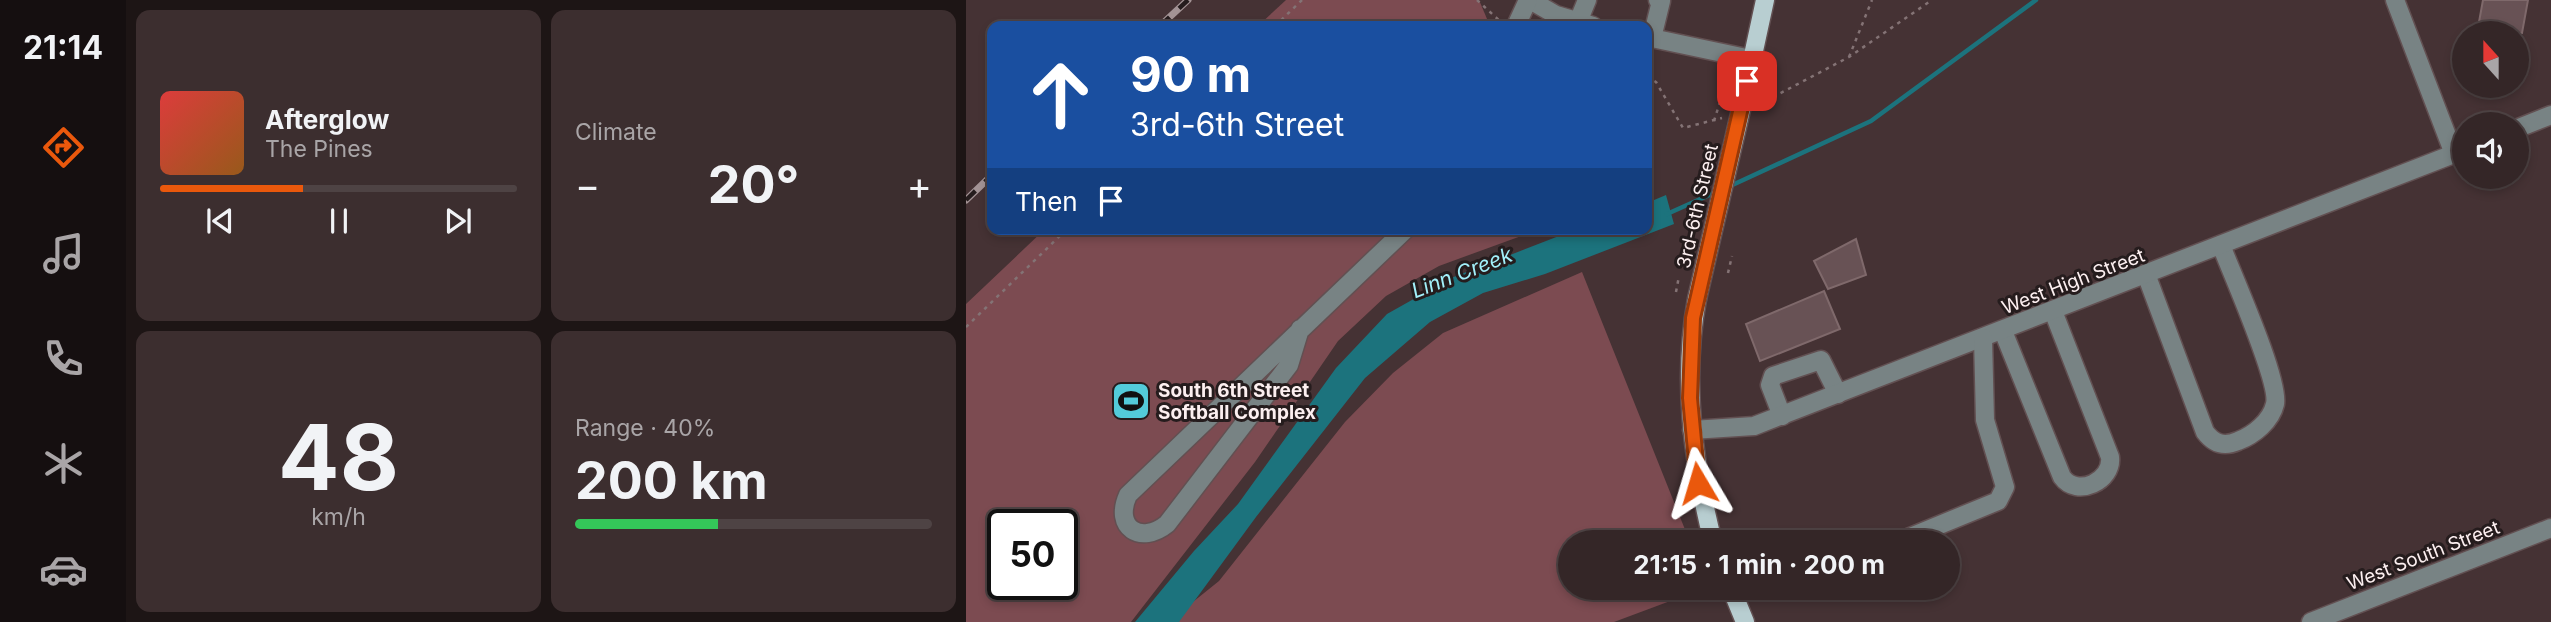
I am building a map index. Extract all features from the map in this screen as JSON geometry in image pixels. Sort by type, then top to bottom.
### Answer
[{"type":"main road","name":"3rd-6th Street","points":[[1710,530],[1698,483],[1692,430],[1690,378],[1697,299],[1765,0]]},
{"type":"main road","points":[[1736,600],[1745,622]]},
{"type":"street","points":[[1518,21],[1529,0],[1556,15],[1576,21]]},
{"type":"street","points":[[1586,21],[1587,0]]},
{"type":"street","points":[[1652,28],[1660,0]]},
{"type":"street","points":[[2395,0],[2452,135]]},
{"type":"street","points":[[1652,39],[1751,59]]},
{"type":"street","points":[[2529,124],[2551,116]]},
{"type":"street","name":"West High Street","points":[[1692,430],[1754,426],[1782,416],[2452,155]]},
{"type":"street","points":[[1300,329],[1289,365],[1167,524],[1158,531],[1147,534],[1135,531],[1126,524],[1122,515],[1128,495],[1300,329],[1400,235]]},
{"type":"street","points":[[2146,274],[2205,432],[2213,442],[2224,445],[2238,442],[2255,432],[2272,416],[2275,389],[2221,245]]},
{"type":"street","points":[[2003,331],[2062,477],[2068,485],[2088,485],[2106,475],[2112,468],[2110,457],[2053,311]]},
{"type":"street","points":[[1927,530],[1998,500],[2005,487],[1985,421],[1983,338]]},
{"type":"street","points":[[1782,416],[1770,385],[1773,376],[1821,360],[1838,394]]},
{"type":"street","name":"West South Street","points":[[2311,622],[2551,528]]},
{"type":"path","points":[[1280,21],[1302,0]]},
{"type":"path","points":[[1476,0],[1502,21]]},
{"type":"path","points":[[1872,0],[1849,57],[1932,0]]},
{"type":"path","points":[[1768,101],[1772,81]]},
{"type":"path","points":[[1714,121],[1720,102]]},
{"type":"path","points":[[966,327],[1061,235]]},
{"type":"path","points":[[1728,273],[1732,256]]},
{"type":"path","points":[[1676,292],[1679,276]]},
{"type":"shaded area","points":[[1286,0],[1479,0],[1488,21],[1263,21]]},
{"type":"shaded area","name":"South 6th Street Softball Complex","points":[[1039,235],[1524,235],[1439,266],[1386,296],[1338,341],[1255,462],[1131,622],[966,622],[966,304]]},
{"type":"shaded area","points":[[1582,272],[1685,530],[1558,530],[1558,600],[1673,600],[1614,622],[1168,622],[1219,581],[1345,422],[1393,373],[1443,333]]},
{"type":"water","points":[[1666,195],[1674,224],[1652,233],[1652,201]]},
{"type":"water","points":[[1562,235],[1646,235],[1545,274],[1483,293],[1430,322],[1365,378],[1256,517],[1179,622],[1135,622],[1194,551],[1238,504],[1336,368],[1387,314],[1451,278]]},
{"type":"building","points":[[2483,0],[2528,0],[2524,21],[2479,21]]},
{"type":"building","points":[[1856,239],[1866,275],[1828,289],[1814,261]]},
{"type":"building","points":[[1824,291],[1840,329],[1760,361],[1746,324]]},
{"type":"waterway","name":"Linn Creek","points":[[1728,187],[1871,121],[2036,0]]},
{"type":"waterway","name":"Linn Creek","points":[[1667,214],[1716,192]]},
{"type":"railway","points":[[1165,21],[1188,0]]},
{"type":"railway","points":[[966,200],[987,180]]},
{"type":"place","name":"South 6th Street Softball Complex","points":[[1131,401]]},
{"type":"route","points":[[1698,483],[1690,398],[1693,318],[1747,81]]}]
